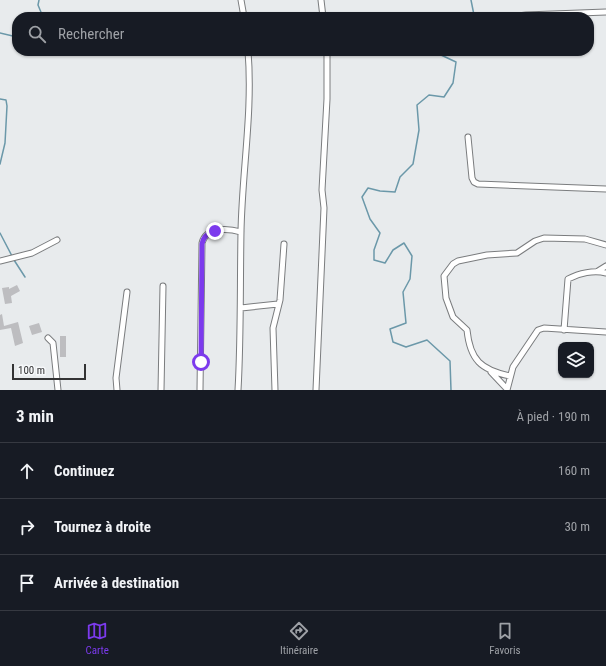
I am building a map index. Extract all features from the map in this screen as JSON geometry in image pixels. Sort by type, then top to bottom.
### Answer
[{"type":"street","points":[[241,0],[243,12]]},
{"type":"street","points":[[321,0],[322,12]]},
{"type":"street","points":[[594,12],[606,12]]},
{"type":"street","points":[[238,390],[241,308],[241,232],[249,99],[248,56]]},
{"type":"street","points":[[316,390],[324,208],[322,190],[327,99],[327,56]]},
{"type":"street","points":[[468,137],[472,178],[478,184],[606,189]]},
{"type":"street","points":[[200,390],[204,238],[208,234],[224,230],[241,232]]},
{"type":"street","points":[[507,389],[491,372],[477,361],[468,341],[467,330],[453,317],[448,307],[444,284],[444,276],[447,270],[458,261],[480,256],[517,253],[534,241],[544,238],[584,239],[606,245]]},
{"type":"street","points":[[0,261],[32,253],[57,240]]},
{"type":"street","points":[[275,390],[273,328],[278,304],[284,244]]},
{"type":"street","points":[[564,330],[568,279],[598,271],[606,266]]},
{"type":"street","points":[[598,271],[606,273]]},
{"type":"street","points":[[161,390],[163,286]]},
{"type":"street","points":[[117,390],[116,378],[127,292]]},
{"type":"street","points":[[241,308],[272,306],[278,304]]},
{"type":"street","points":[[272,306],[277,311]]},
{"type":"street","points":[[507,389],[516,361],[538,330],[544,328],[606,332]]},
{"type":"street","points":[[48,338],[53,343],[58,390]]},
{"type":"street","points":[[491,372],[510,376]]},
{"type":"building","points":[[17,285],[20,291],[11,296],[12,303],[5,304],[2,288],[9,287],[9,289]]},
{"type":"building","points":[[2,314],[4,326],[18,322],[23,343],[15,346],[11,328],[0,330],[0,315]]},
{"type":"building","points":[[39,323],[42,332],[32,335],[29,326]]},
{"type":"building","points":[[60,336],[66,336],[66,357],[60,357]]},
{"type":"waterway","points":[[39,0],[38,5],[41,12]]},
{"type":"waterway","points":[[471,0],[473,12]]},
{"type":"waterway","points":[[0,33],[12,36]]},
{"type":"waterway","points":[[443,56],[456,62],[453,83],[444,97],[429,95],[417,105],[419,130],[413,164],[400,177],[395,192],[380,191],[368,188],[362,197],[370,219],[380,233],[374,250],[374,260],[385,263],[393,250],[404,243],[412,256],[410,279],[403,292],[406,323],[390,329],[393,342],[406,347],[427,340],[450,361],[451,390]]},
{"type":"waterway","points":[[0,99],[6,100],[7,106],[5,143],[0,164]]},
{"type":"waterway","points":[[0,233],[12,256]]},
{"type":"waterway","points":[[14,260],[25,277]]},
{"type":"route","points":[[201,362],[202,244],[204,238],[208,234],[215,231]]}]
